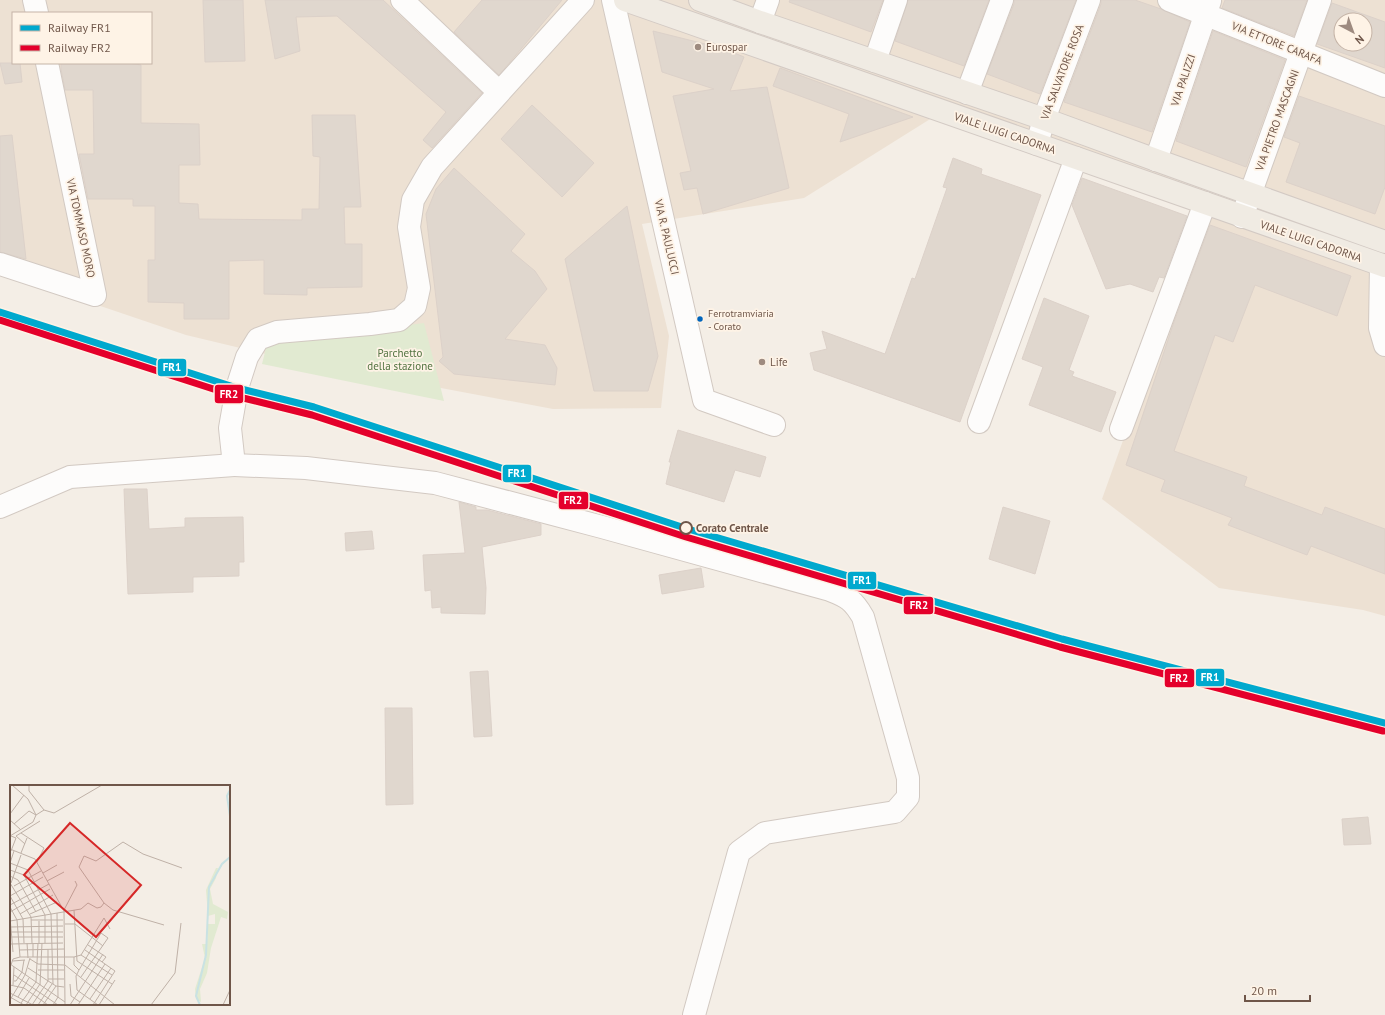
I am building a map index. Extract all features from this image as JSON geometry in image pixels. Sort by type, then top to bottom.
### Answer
[{"type":"main road","name":"VIALE LUIGI CADORNA","points":[[626,0],[1242,217],[1383,265]]},
{"type":"main road","points":[[700,0],[1044,119],[1385,242]]},
{"type":"street","points":[[34,0],[37,12]]},
{"type":"street","points":[[402,0],[499,92]]},
{"type":"street","points":[[234,465],[230,428],[237,388],[247,357],[258,339],[277,332],[399,320],[415,306],[420,288],[409,227],[413,200],[432,167],[583,0]]},
{"type":"street","name":"VIA R. PAULUCCI","points":[[614,0],[704,400],[774,425]]},
{"type":"street","points":[[760,22],[768,0]]},
{"type":"street","points":[[875,61],[896,0]]},
{"type":"street","points":[[968,93],[1002,0]]},
{"type":"street","name":"VIA SALVATORE ROSA","points":[[1037,144],[1044,119],[1089,0]]},
{"type":"street","name":"VIA ETTORE CARAFA","points":[[1169,0],[1208,7],[1301,52],[1385,86]]},
{"type":"street","name":"VIA PIETRO MASCAGNI","points":[[1242,217],[1320,0]]},
{"type":"street","name":"VIA PALIZZI","points":[[1156,160],[1208,7]]},
{"type":"street","name":"VIA TOMMASO MORO","points":[[0,264],[95,295],[47,64]]},
{"type":"street","points":[[979,422],[1076,158]]},
{"type":"street","points":[[1121,429],[1205,203]]},
{"type":"street","points":[[1383,265],[1380,328],[1385,345]]},
{"type":"street","points":[[0,507],[70,477],[234,465],[306,468],[435,483],[602,526],[830,590],[846,597],[856,605],[863,617],[906,770],[908,778],[908,797],[895,812],[765,833],[739,852],[694,1015]]},
{"type":"shaded area","points":[[0,0],[1385,0],[1385,616],[1363,610],[1219,588],[1102,499],[1205,212],[935,116],[804,198],[642,224],[669,336],[661,408],[553,409],[287,359],[186,335],[0,272]]},
{"type":"green space","name":"Parchetto della stazione","points":[[424,323],[444,401],[262,364],[267,344]]},
{"type":"building","points":[[203,0],[243,0],[245,61],[205,62]]},
{"type":"building","points":[[265,0],[383,0],[482,93],[432,148],[423,140],[446,112],[337,16],[296,17],[300,51],[275,59]]},
{"type":"building","points":[[482,0],[562,0],[499,75],[454,32]]},
{"type":"building","points":[[790,0],[883,0],[871,32],[789,2]]},
{"type":"building","points":[[908,0],[989,0],[964,66],[895,41]]},
{"type":"building","points":[[1014,0],[1076,0],[1040,94],[987,74],[1014,4]]},
{"type":"building","points":[[1101,0],[1135,0],[1161,9],[1190,22],[1152,132],[1064,102],[1101,4]]},
{"type":"building","points":[[1225,0],[1307,0],[1294,36],[1222,8]]},
{"type":"building","points":[[1332,3],[1357,12],[1333,12],[1333,50],[1317,44]]},
{"type":"building","points":[[1373,18],[1385,22],[1385,68],[1340,52],[1373,52]]},
{"type":"building","points":[[653,31],[725,49],[744,57],[730,91],[767,87],[789,188],[703,214],[697,188],[684,190],[680,173],[691,171],[673,96],[714,89],[662,72]]},
{"type":"building","points":[[1213,31],[1285,60],[1246,167],[1176,141]]},
{"type":"building","points":[[0,63],[20,64],[22,82],[5,84]]},
{"type":"building","points":[[61,64],[141,65],[141,123],[199,124],[200,165],[179,165],[179,203],[198,204],[199,219],[302,220],[302,209],[319,209],[320,157],[313,156],[312,115],[355,115],[361,207],[344,207],[345,244],[362,244],[362,287],[307,288],[307,295],[264,294],[264,260],[229,261],[229,319],[184,319],[184,303],[148,302],[148,260],[155,260],[155,206],[133,206],[133,199],[88,199],[79,154],[94,154],[93,90],[65,90]]},
{"type":"building","points":[[780,68],[913,117],[840,142],[849,114],[773,86]]},
{"type":"building","points":[[1299,96],[1385,126],[1385,187],[1375,214],[1286,182],[1300,143],[1284,137]]},
{"type":"building","points":[[532,105],[594,163],[562,197],[501,139]]},
{"type":"building","points":[[12,135],[26,259],[0,252],[0,136]]},
{"type":"building","points":[[953,158],[982,169],[981,174],[1041,195],[960,422],[814,370],[810,353],[827,349],[822,331],[885,354],[912,278],[915,279],[947,188],[943,187]]},
{"type":"building","points":[[454,168],[525,234],[511,251],[535,271],[547,289],[505,339],[545,345],[557,368],[555,385],[454,374],[439,361],[443,357],[426,214],[436,189]]},
{"type":"building","points":[[1082,178],[1187,216],[1164,278],[1159,277],[1153,292],[1130,284],[1106,289],[1072,205]]},
{"type":"building","points":[[627,206],[658,356],[648,391],[594,391],[565,259]]},
{"type":"building","points":[[1210,225],[1351,276],[1337,316],[1255,285],[1233,342],[1215,335],[1174,451],[1247,477],[1244,486],[1322,515],[1325,507],[1385,529],[1385,574],[1311,546],[1307,555],[1228,525],[1232,518],[1161,491],[1165,480],[1126,465],[1174,322]]},
{"type":"building","points":[[1044,298],[1089,316],[1069,370],[1074,372],[1072,376],[1116,392],[1101,432],[1029,405],[1043,367],[1022,359]]},
{"type":"building","points":[[678,430],[766,457],[760,477],[735,470],[724,502],[666,484],[671,462],[669,462]]},
{"type":"building","points":[[124,489],[147,489],[149,529],[185,527],[185,518],[243,517],[244,562],[239,562],[239,576],[193,577],[193,592],[128,594]]},
{"type":"building","points":[[459,502],[476,507],[476,510],[487,510],[541,524],[541,535],[482,547],[486,588],[485,614],[441,613],[441,607],[432,608],[431,590],[425,591],[423,555],[465,553]]},
{"type":"building","points":[[1003,507],[1050,521],[1035,574],[989,559]]},
{"type":"building","points":[[372,531],[374,549],[346,551],[345,533]]},
{"type":"building","points":[[701,568],[704,587],[662,594],[659,575]]},
{"type":"building","points":[[488,671],[492,736],[474,737],[470,672]]},
{"type":"building","points":[[385,708],[412,708],[413,804],[386,805]]},
{"type":"building","points":[[1368,817],[1371,844],[1344,845],[1342,819]]},
{"type":"rail line","name":"FR1","points":[[0,312],[237,388],[314,407],[688,529],[1062,639],[1385,723]]},
{"type":"rail line","name":"FR2","points":[[0,320],[235,396],[312,415],[686,537],[1060,647],[1383,731]]},
{"type":"place","name":"Eurospar","points":[[698,47]]},
{"type":"place","name":"Ferrotramviaria - Corato","points":[[700,319]]},
{"type":"place","name":"Life","points":[[762,362]]},
{"type":"place","name":"Corato Centrale","points":[[686,528]]}]
